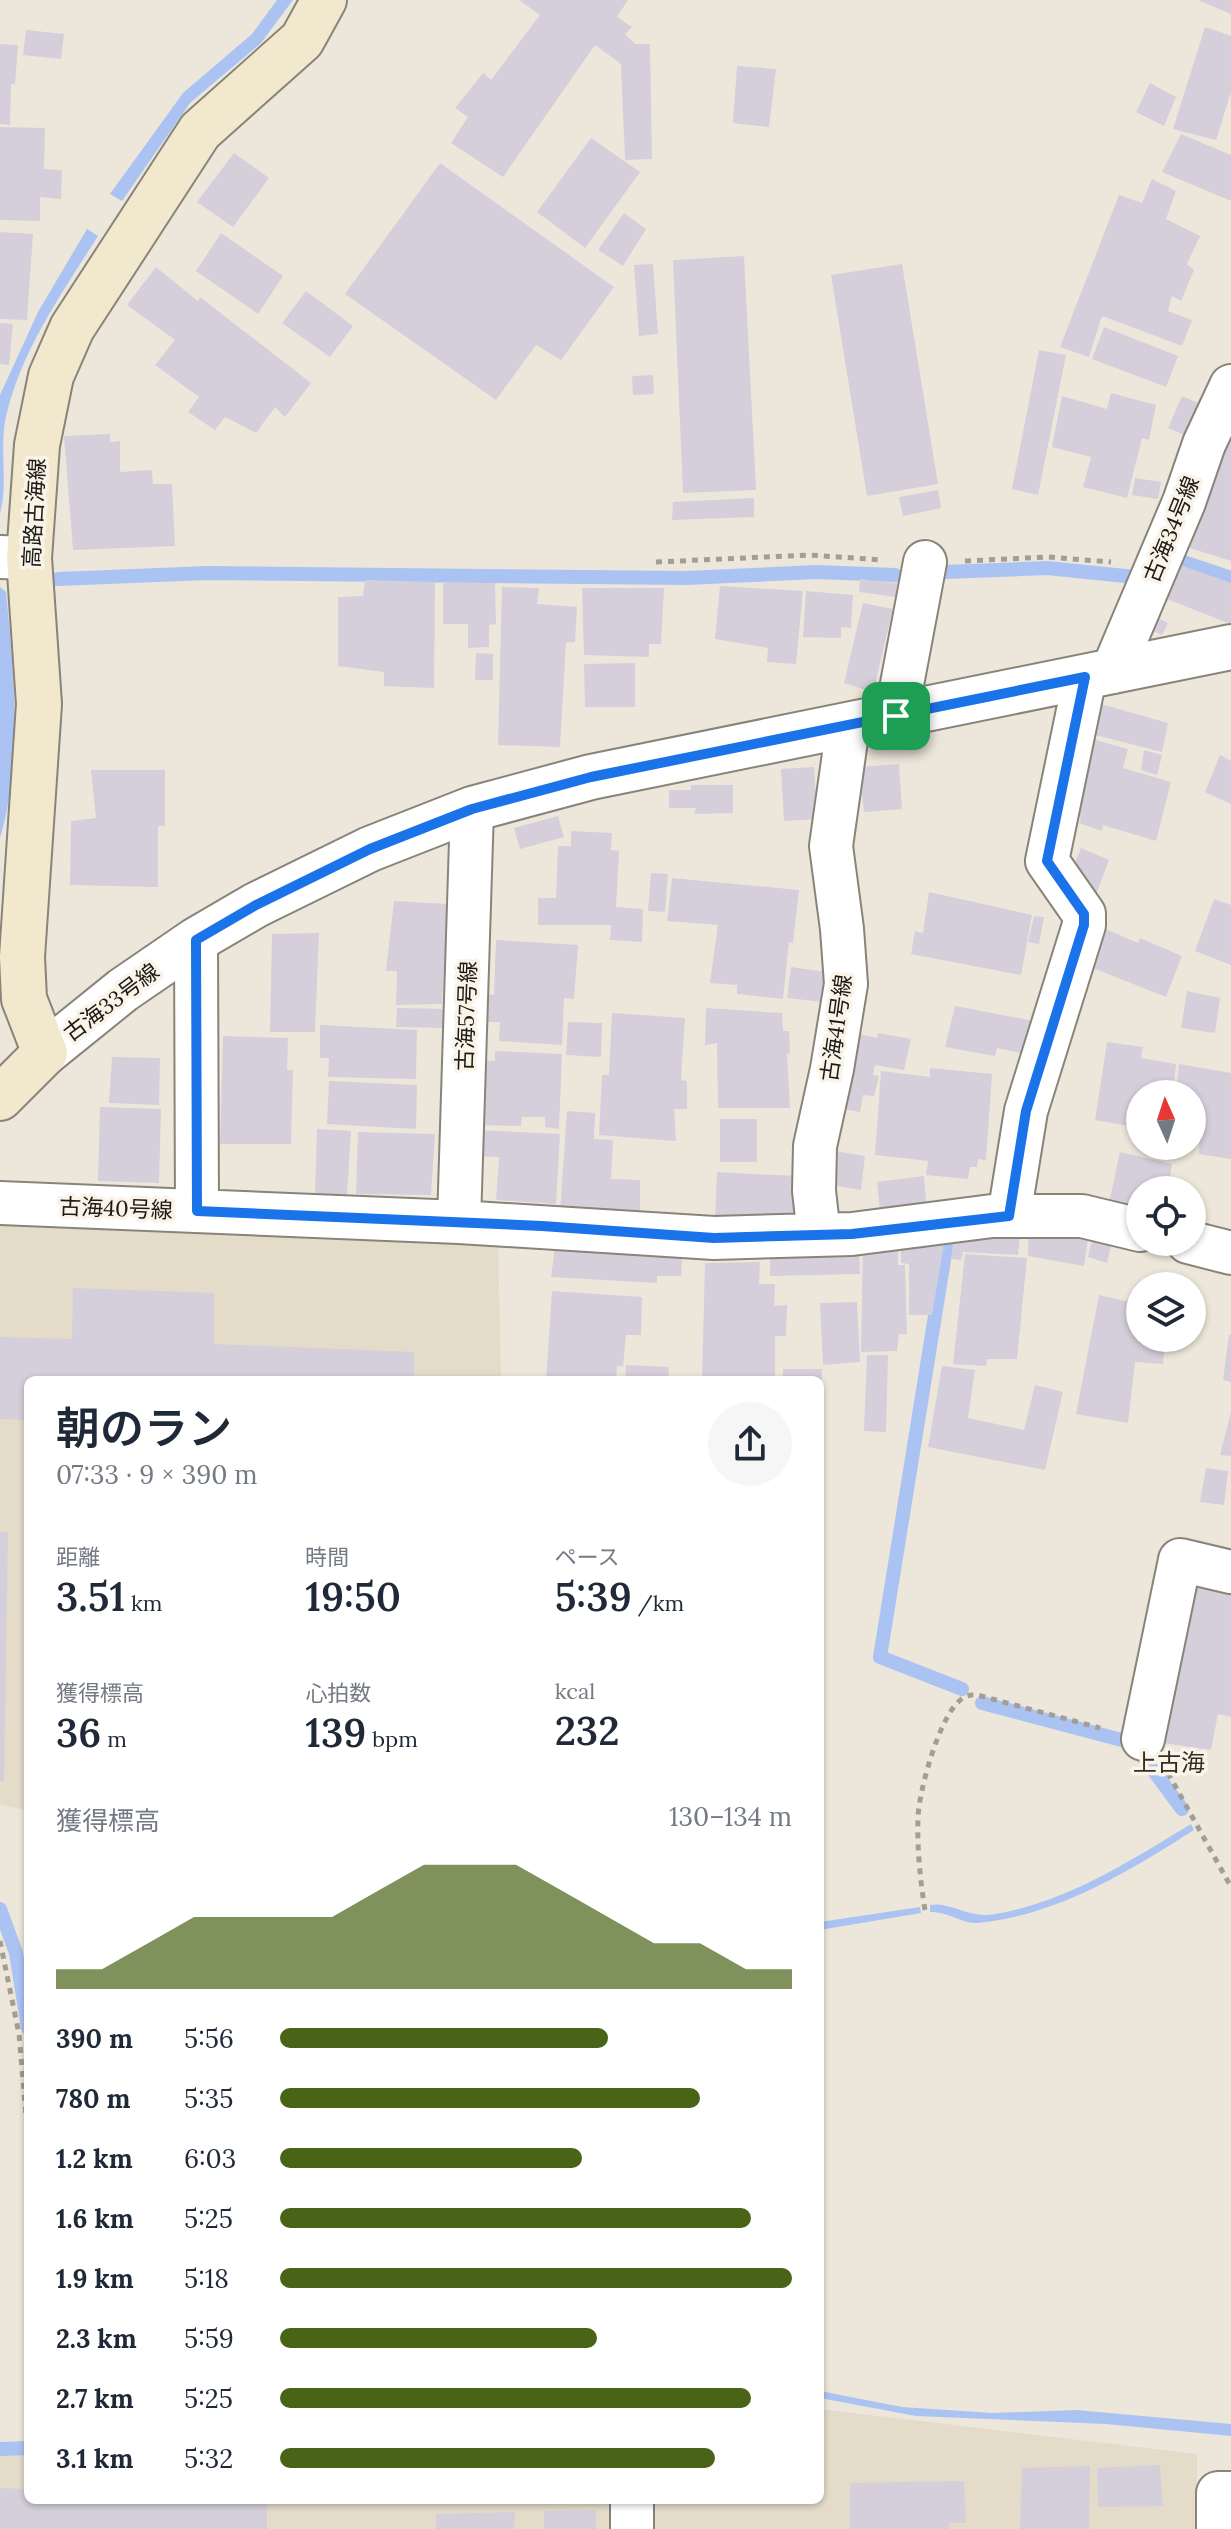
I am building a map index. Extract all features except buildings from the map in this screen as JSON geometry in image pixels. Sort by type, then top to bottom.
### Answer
[{"type":"main road","name":"高路古海線","points":[[45,1053],[24,999],[22,957],[39,704],[15,558],[51,376],[72,328],[200,131],[302,40],[324,0]]},
{"type":"main road","points":[[0,1098],[45,1053]]},
{"type":"street","name":"古海34号線","points":[[1009,1216],[1026,1111],[1084,925],[1084,914],[1047,861],[1098,675],[1229,396]]},
{"type":"street","points":[[896,716],[925,562]]},
{"type":"street","name":"古海33号線","points":[[45,1053],[123,990],[196,940],[256,905],[370,849],[472,809],[591,777],[1231,647]]},
{"type":"street","name":"古海41号線","points":[[819,1235],[814,1191],[815,1146],[846,984],[831,846],[848,726]]},
{"type":"street","name":"古海57号線","points":[[459,1222],[472,809]]},
{"type":"street","points":[[196,940],[197,1211]]},
{"type":"street","name":"古海40号線","points":[[0,1203],[459,1222],[714,1238],[852,1234],[1009,1216],[1082,1216],[1126,1227]]},
{"type":"street","points":[[1206,1247],[1231,1253]]},
{"type":"street","points":[[1143,1739],[1180,1560],[1231,1572]]},
{"type":"street","points":[[632,2504],[632,2529]]},
{"type":"path","points":[[925,1910],[919,1876],[918,1814],[932,1754],[952,1709],[961,1699],[971,1695],[1143,1739],[1163,1765],[1231,1887]]},
{"type":"path","points":[[0,1941],[19,2034],[24,2092]]},
{"type":"shaded area","points":[[0,1218],[498,1239],[501,1376],[24,1376],[24,1809],[0,1805]]},
{"type":"shaded area","points":[[824,2409],[1197,2454],[1197,2529],[0,2529],[0,2455],[24,2453],[24,2504],[824,2504]]},
{"type":"water","points":[[277,0],[293,0],[261,43],[190,103],[122,201],[110,194],[183,93],[252,34]]},
{"type":"water","points":[[87,229],[98,236],[43,325],[11,397],[5,422],[0,513],[0,395],[38,312]]},
{"type":"water","points":[[0,587],[6,592],[15,716],[12,778],[0,838]]},
{"type":"water","points":[[1191,1824],[1194,1830],[1118,1876],[1036,1911],[978,1923],[930,1912],[930,1905],[938,1904],[976,1914],[995,1914],[1047,1900],[1097,1878]]},
{"type":"water","points":[[920,1907],[921,1913],[824,1929],[824,1921]]},
{"type":"water","points":[[824,2392],[902,2407],[993,2413],[1076,2410],[1231,2424],[1231,2436],[1106,2424],[916,2416],[824,2399]]},
{"type":"waterway","points":[[1174,559],[1231,578]]},
{"type":"waterway","points":[[945,572],[1047,568],[1135,577]]},
{"type":"waterway","points":[[58,579],[208,573],[686,578],[816,572],[895,575]]},
{"type":"waterway","points":[[949,1229],[880,1657],[962,1689]]},
{"type":"waterway","points":[[982,1703],[1133,1743],[1182,1809]]},
{"type":"waterway","points":[[0,1909],[16,1953],[24,2003]]},
{"type":"waterway","points":[[0,2449],[24,2448]]},
{"type":"district","name":"上古海","points":[[1169,1762]]},
{"type":"route","points":[[1085,677],[1047,861],[1084,914],[1084,925],[1026,1111],[1009,1216],[852,1234],[714,1238],[542,1226],[197,1211],[196,940],[256,905],[370,849],[472,809],[591,777],[896,716],[1085,677]]}]
